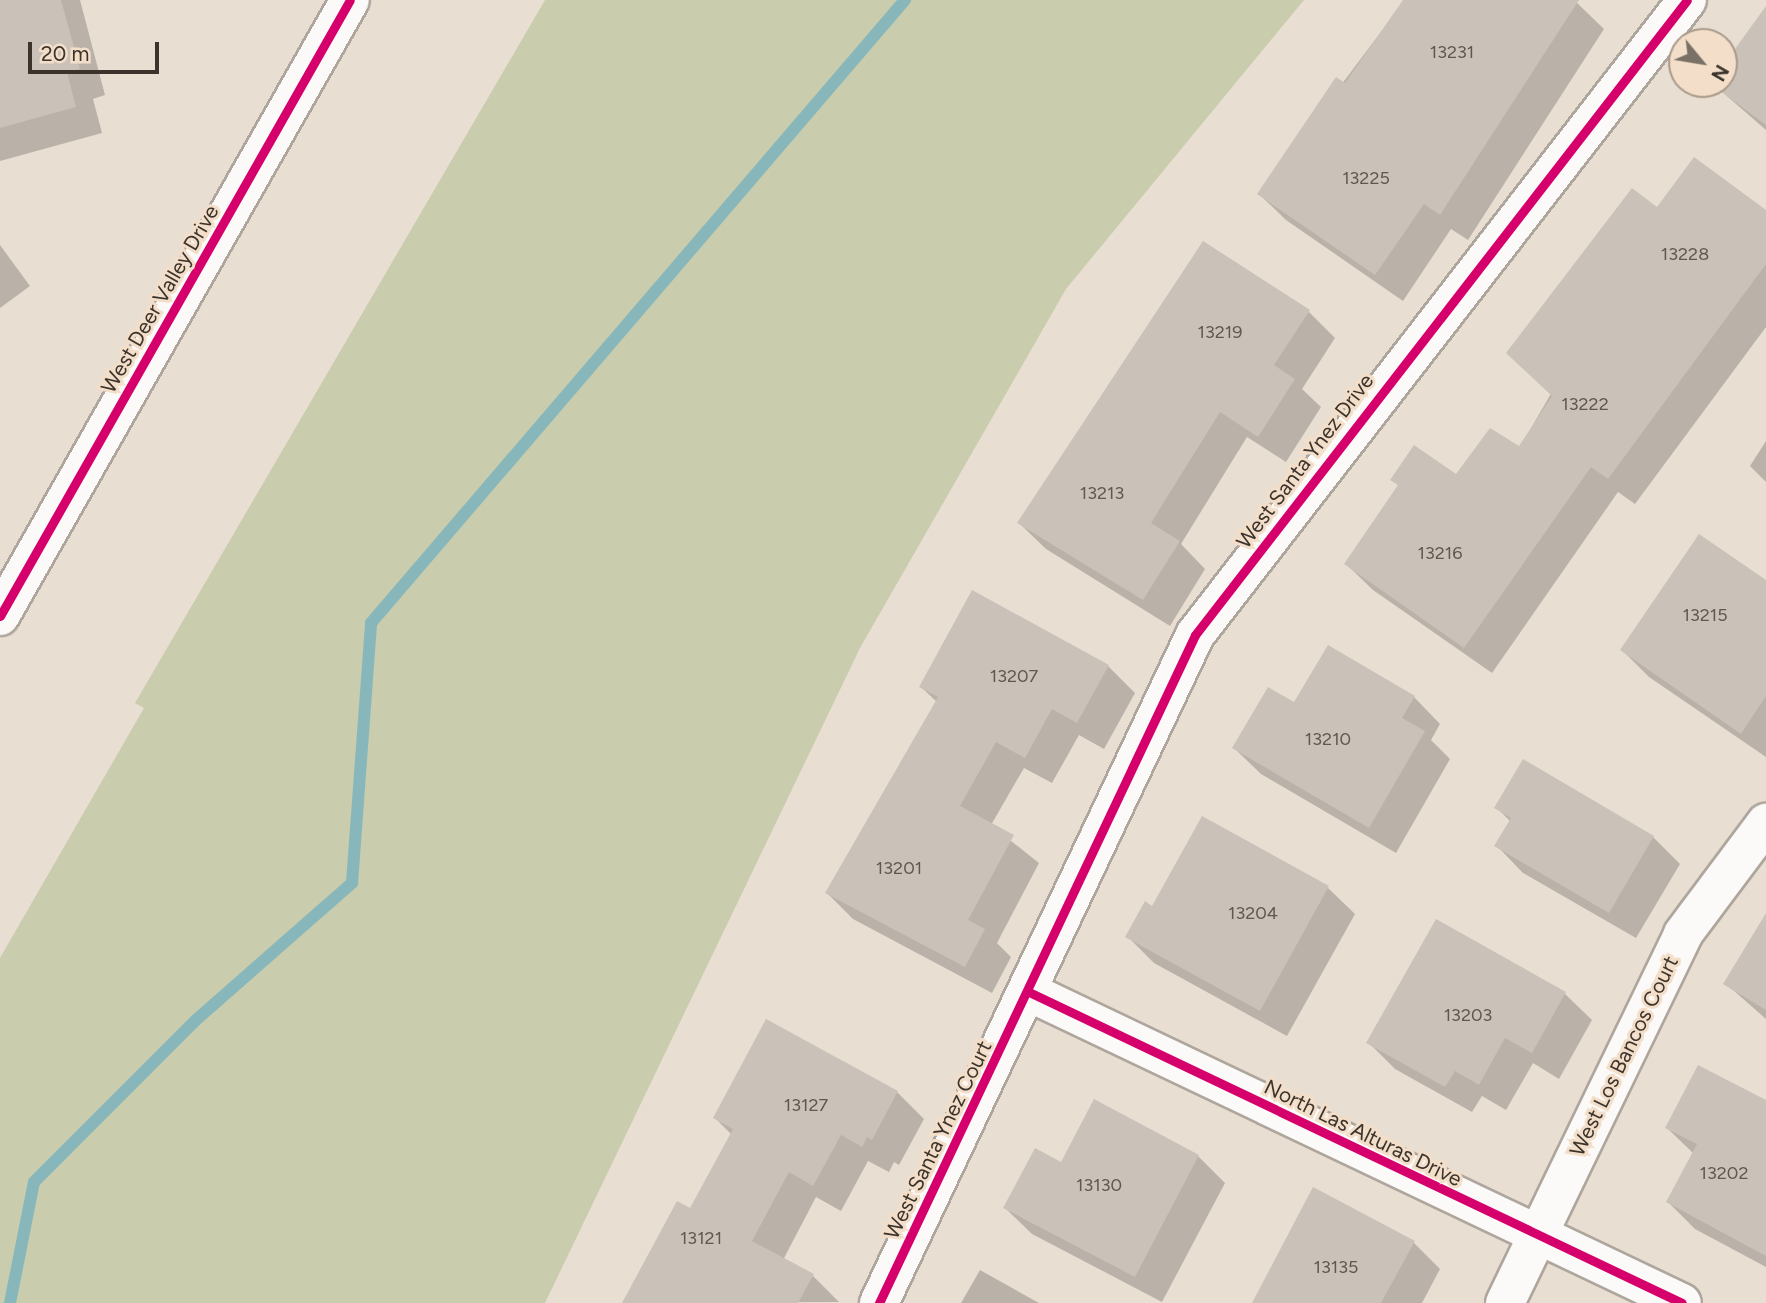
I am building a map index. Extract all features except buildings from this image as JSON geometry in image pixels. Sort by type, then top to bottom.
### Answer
[{"type":"street","name":"West Deer Valley Drive","points":[[0,616],[350,0]]},
{"type":"street","name":"West Santa Ynez Drive","points":[[1029,992],[1195,635],[1686,0]]},
{"type":"street","name":"West Los Bancos Court","points":[[1505,1303],[1683,934],[1766,823]]},
{"type":"street","name":"North Las Alturas Drive","points":[[1029,992],[1682,1303]]},
{"type":"street","name":"West Santa Ynez Court","points":[[878,1303],[1029,992]]},
{"type":"green space","points":[[545,0],[1304,0],[1066,289],[860,648],[545,1303],[0,1303],[0,958],[144,708],[135,703]]},
{"type":"waterway","points":[[10,1303],[34,1182],[196,1020],[352,883],[371,623],[905,0]]},
{"type":"cycle path","points":[[0,616],[350,0]]},
{"type":"cycle path","points":[[879,1303],[1195,635],[1687,0]]},
{"type":"cycle path","points":[[1029,992],[1682,1303]]}]
